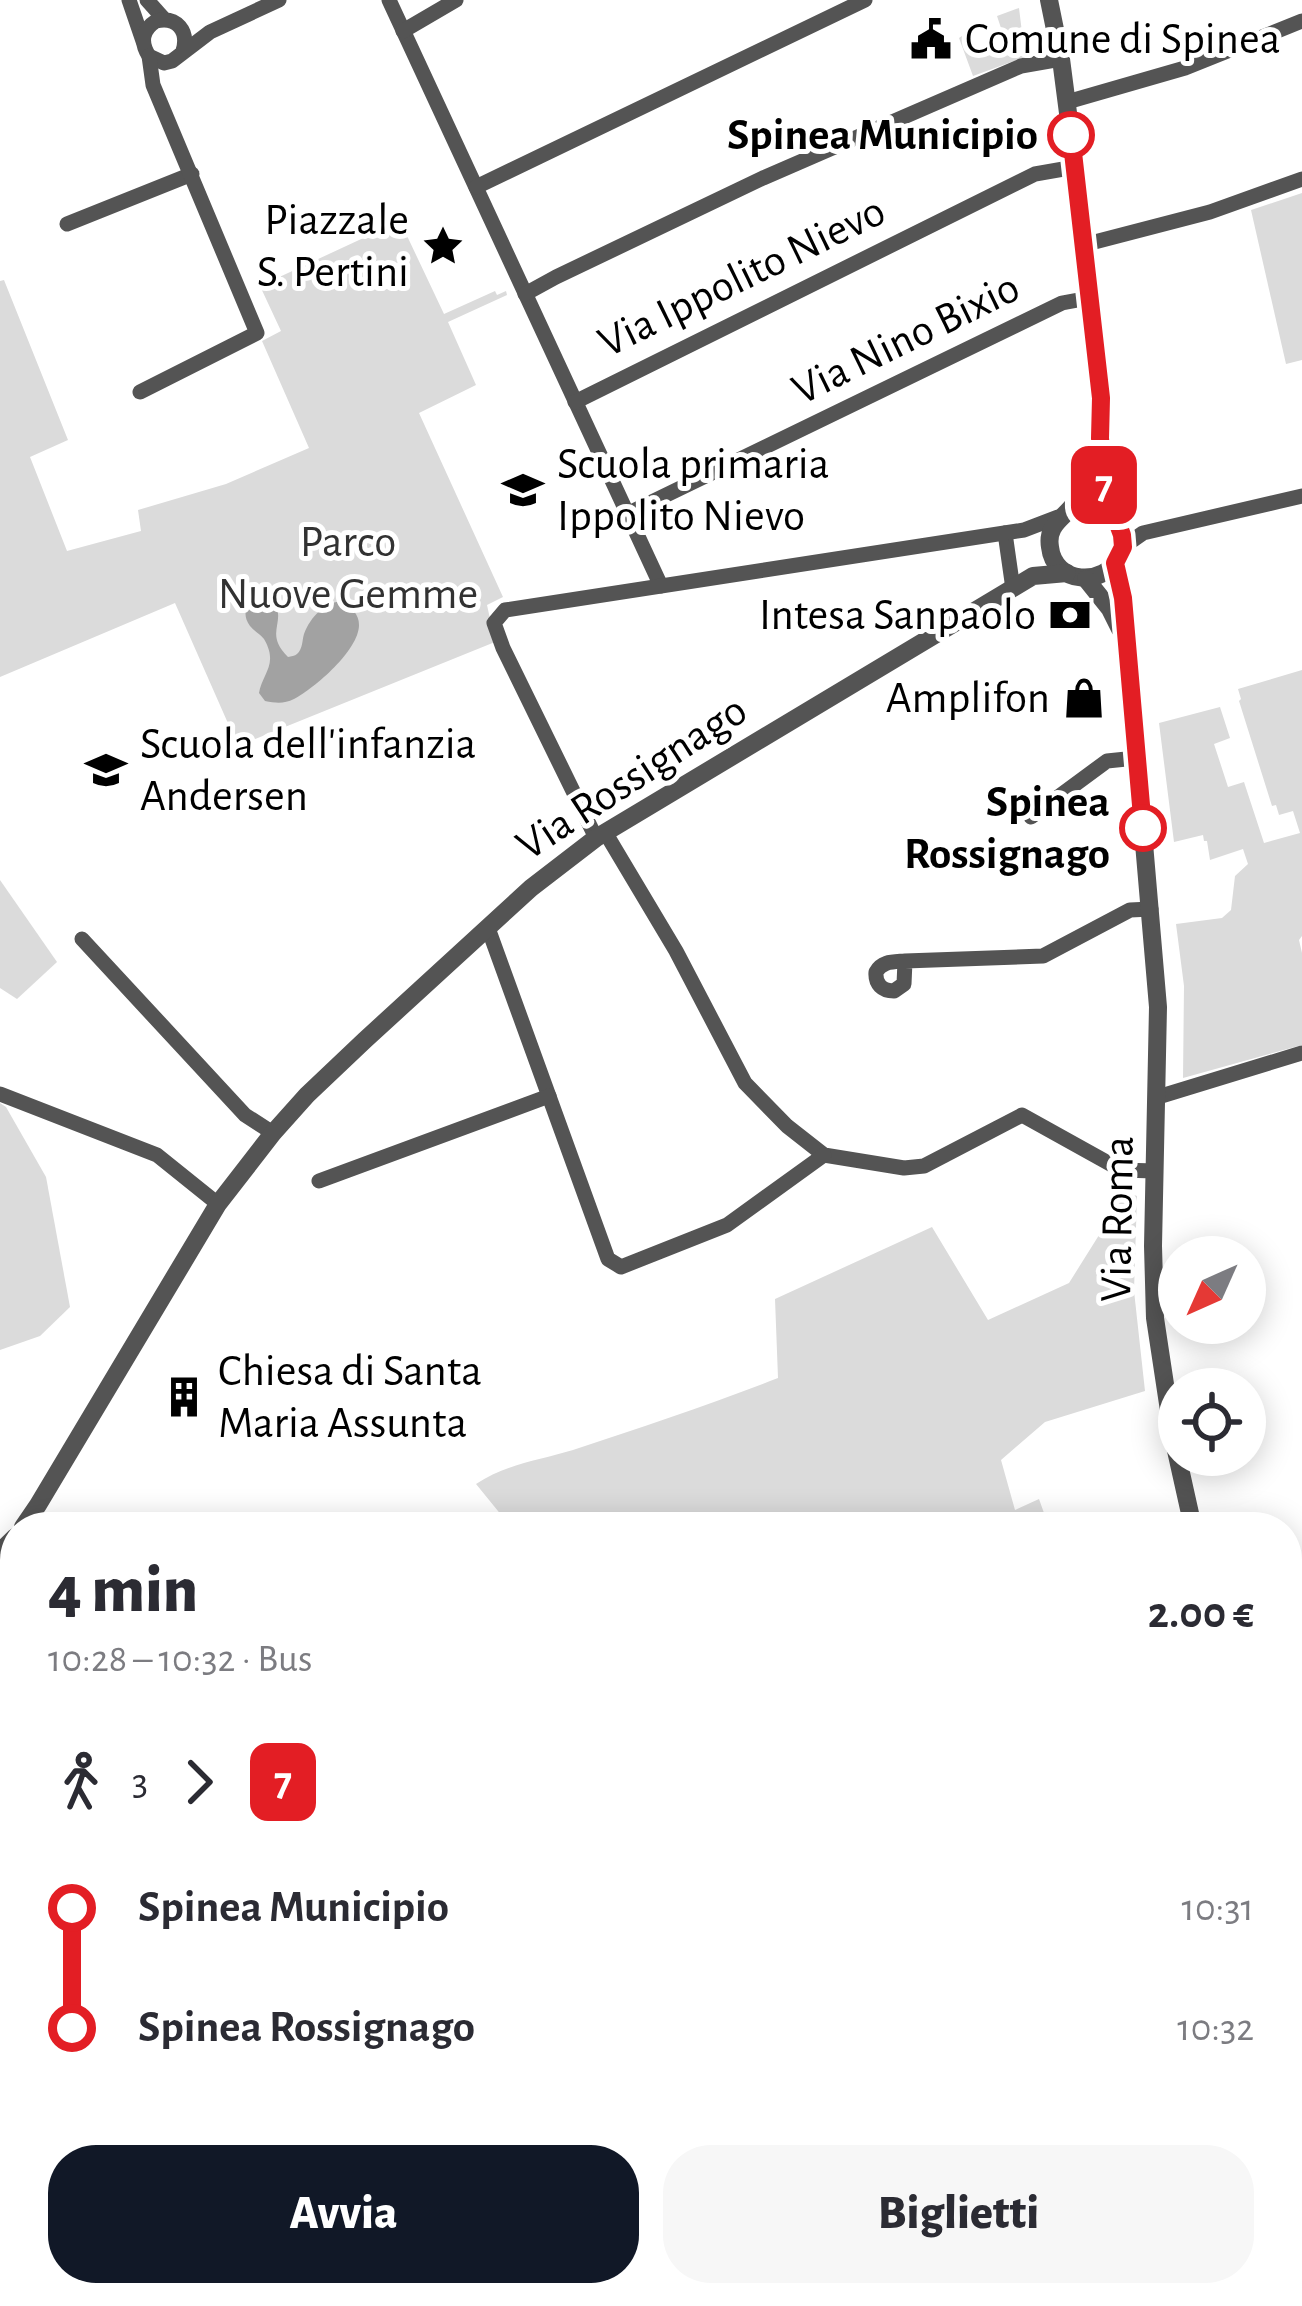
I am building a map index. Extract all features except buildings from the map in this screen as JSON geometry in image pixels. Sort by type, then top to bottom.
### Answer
[{"type":"street","points":[[129,0],[153,85],[257,333],[140,392]]},
{"type":"street","points":[[147,0],[172,22],[190,31],[210,32]]},
{"type":"street","points":[[146,49],[164,63],[210,32],[279,0]]},
{"type":"street","points":[[389,0],[661,586]]},
{"type":"street","points":[[403,31],[456,0]]},
{"type":"street","points":[[476,187],[866,0]]},
{"type":"street","name":"Via Roma","points":[[1049,0],[1067,102],[1101,398],[1100,438],[1119,555],[1158,1007],[1155,1318],[1190,1512]]},
{"type":"street","points":[[1067,102],[1185,68],[1302,21]]},
{"type":"street","points":[[146,49],[148,26],[172,22]]},
{"type":"street","points":[[164,106],[162,83],[186,43],[172,22]]},
{"type":"street","points":[[525,294],[763,178],[1021,66],[1061,58]]},
{"type":"street","name":"Via Ippolito Nievo","points":[[575,402],[1035,174],[1075,167]]},
{"type":"street","points":[[68,224],[192,174]]},
{"type":"street","points":[[1083,245],[1210,212],[1302,178]]},
{"type":"street","name":"Via Nino Bixio","points":[[627,514],[1062,303],[1089,298]]},
{"type":"street","name":"Via Roma","points":[[1100,438],[1091,469],[1052,528],[1050,545],[1059,567],[1076,576],[1110,609],[1125,638]]},
{"type":"street","points":[[1155,1172],[1121,1170],[1022,1115],[924,1166],[904,1168],[824,1155],[788,1126],[745,1082],[676,951],[600,835],[536,718],[494,623],[505,610],[1024,530],[1085,505],[1127,530],[1142,533],[1302,496]]},
{"type":"street","points":[[1024,530],[1050,545]]},
{"type":"street","points":[[1005,533],[1013,589]]},
{"type":"street","points":[[1076,576],[1107,572],[1142,533]]},
{"type":"street","name":"Via Rossignago","points":[[33,1512],[218,1204],[273,1133],[336,1068],[546,875],[600,835],[1034,576],[1050,545]]},
{"type":"street","name":"Via Rossignago","points":[[1034,576],[1076,576]]},
{"type":"street","points":[[1031,817],[1107,761],[1136,758]]},
{"type":"street","points":[[904,961],[1042,956],[1130,910],[1151,909]]},
{"type":"street","points":[[488,928],[608,1258],[621,1267],[727,1225],[824,1155]]},
{"type":"street","points":[[82,939],[245,1115],[273,1133]]},
{"type":"street","points":[[1158,1096],[1302,1053]]},
{"type":"street","points":[[0,1094],[158,1155],[218,1204]]},
{"type":"street","points":[[319,1181],[549,1096]]},
{"type":"green space","points":[[1019,8],[1025,57],[973,76],[959,38],[975,53],[995,51],[1012,57],[1018,47],[1004,37],[997,16]]},
{"type":"green space","points":[[1302,193],[1302,360],[1286,364],[1251,210]]},
{"type":"green space","name":"Parco Nuove Gemme","points":[[400,221],[444,314],[495,291],[507,295],[448,322],[476,385],[419,413],[503,597],[487,605],[495,642],[238,746],[175,603],[0,677],[0,281],[4,280],[68,440],[30,457],[67,551],[141,531],[138,510],[226,484],[309,448],[262,341],[281,331],[260,286]]},
{"type":"green space","points":[[1302,670],[1302,1045],[1183,1078],[1184,986],[1176,924],[1222,918],[1231,910],[1235,876],[1248,864],[1243,849],[1210,860],[1203,835],[1174,842],[1159,723],[1220,707],[1230,738],[1214,744],[1228,787],[1244,782],[1264,843],[1300,833],[1293,811],[1279,815],[1276,805],[1272,806],[1238,689]]},
{"type":"green space","points":[[0,880],[57,962],[17,999],[0,988]]},
{"type":"green space","points":[[0,1103],[46,1177],[70,1307],[40,1336],[0,1350]]},
{"type":"green space","points":[[1126,1192],[1137,1196],[1134,1291],[1145,1391],[1045,1422],[1001,1460],[1015,1510],[1039,1499],[1044,1512],[499,1512],[476,1484],[511,1467],[778,1378],[775,1299],[932,1227],[988,1320],[1069,1283]]},
{"type":"shaded area","points":[[269,594],[278,612],[277,640],[288,657],[299,652],[311,621],[330,604],[343,601],[359,621],[352,646],[334,667],[303,694],[283,702],[265,701],[259,693],[269,652],[246,614],[252,601]]},
{"type":"bus line","name":"7","points":[[1071,135],[1101,398],[1106,511],[1122,535],[1123,547],[1115,563],[1123,598],[1143,828]]},
{"type":"place","name":"Comune di Spinea","points":[[931,39]]},
{"type":"place","name":"Spinea Municipio","points":[[1071,135]]},
{"type":"place","name":"Piazzale S. Pertini","points":[[443,246]]},
{"type":"place","name":"Scuola primaria Ippolito Nievo","points":[[523,490]]},
{"type":"place","name":"Intesa Sanpaolo","points":[[1070,615]]},
{"type":"place","name":"Amplifon","points":[[1084,698]]},
{"type":"place","name":"Scuola dell'infanzia Andersen","points":[[106,770]]},
{"type":"place","name":"Spinea Rossignago","points":[[1143,828]]},
{"type":"place","name":"Chiesa di Santa Maria Assunta","points":[[184,1397]]}]
